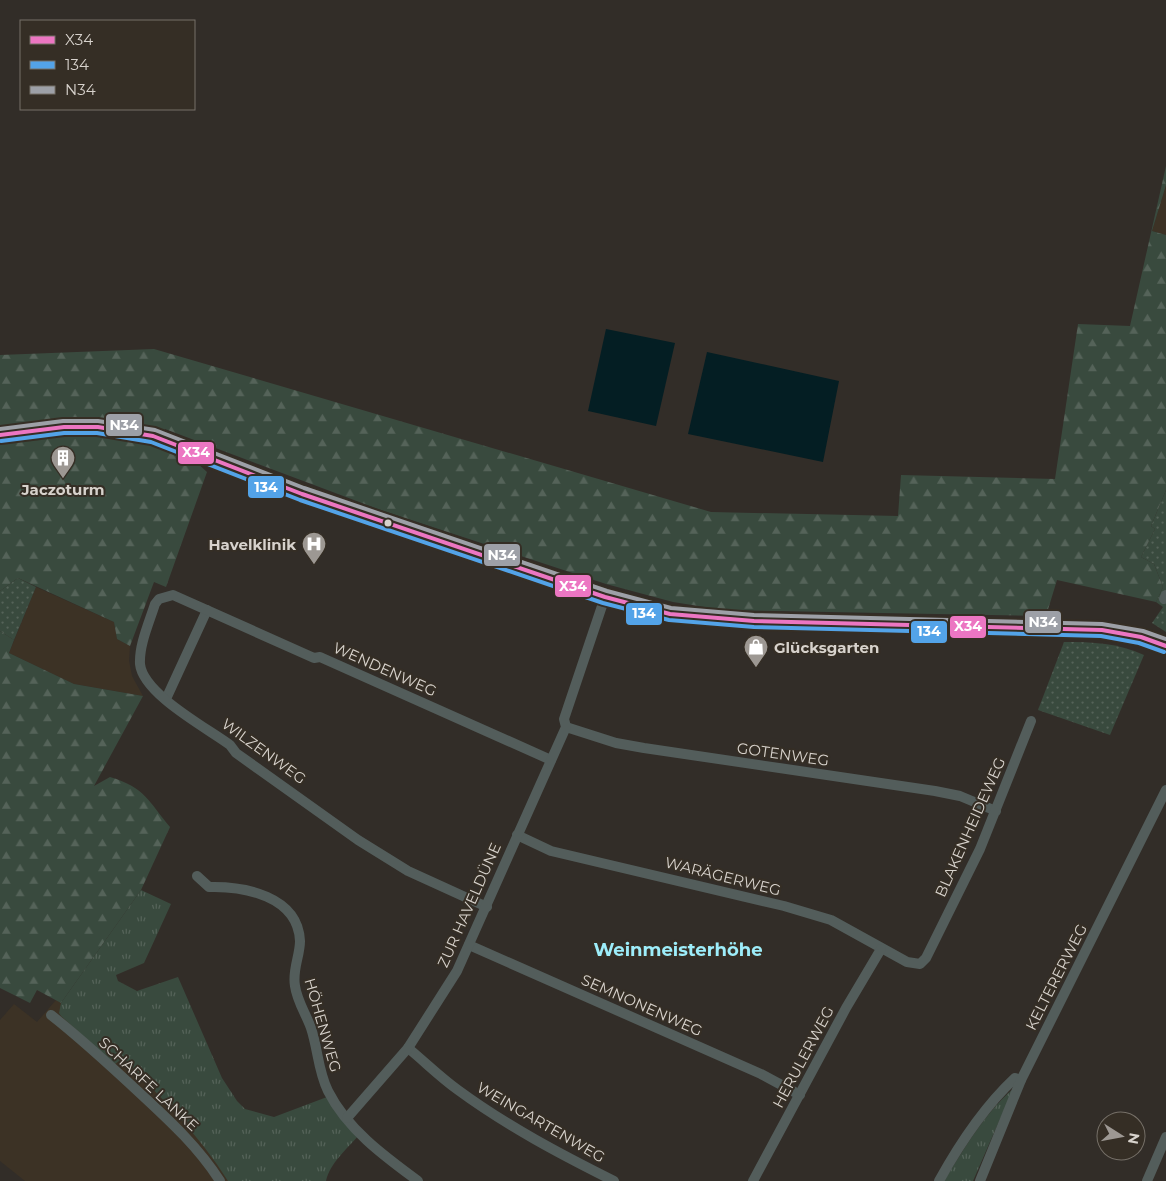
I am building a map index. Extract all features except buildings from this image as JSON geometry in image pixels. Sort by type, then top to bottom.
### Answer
[{"type":"main road","points":[[0,435],[64,427],[98,427],[152,436],[302,494],[605,597],[670,614],[698,618],[1102,630],[1141,637],[1166,646]]},
{"type":"street","name":"WILZENWEG","points":[[207,610],[173,595],[159,599],[155,604],[141,651],[140,666],[145,679],[166,699],[230,745],[236,753],[358,840],[400,866],[487,907]]},
{"type":"street","name":"ZUR HAVELDÜNE","points":[[347,1118],[408,1048],[443,995],[469,945],[566,727],[564,719],[605,597]]},
{"type":"street","points":[[166,699],[207,610]]},
{"type":"street","name":"WENDENWEG","points":[[207,610],[314,658],[320,656],[551,760]]},
{"type":"street","name":"BLAKENHEIDEWEG","points":[[915,964],[920,964],[926,958],[980,849],[1032,721]]},
{"type":"street","name":"GOTENWEG","points":[[566,727],[616,743],[644,748],[935,791],[960,796],[996,810]]},
{"type":"street","name":"KELTERERWEG","points":[[980,1181],[1021,1080],[1166,790]]},
{"type":"street","name":"WARÄGERWEG","points":[[517,835],[551,851],[784,906],[831,920],[862,936],[881,949],[915,964]]},
{"type":"street","name":"HÖHENWEG","points":[[197,876],[209,887],[236,887],[260,893],[278,903],[294,920],[300,943],[294,975],[295,987],[311,1029],[323,1079],[332,1098],[347,1118],[376,1148],[418,1181]]},
{"type":"street","name":"SEMNONENWEG","points":[[469,945],[761,1074],[800,1095]]},
{"type":"street","name":"HERULERWEG","points":[[753,1181],[846,1008],[881,949]]},
{"type":"street","name":"SCHARFE LANKE","points":[[51,1015],[118,1073],[179,1130],[205,1158],[220,1181]]},
{"type":"street","name":"WEINGARTENWEG","points":[[408,1048],[456,1089],[499,1118],[553,1150],[614,1181]]},
{"type":"street","points":[[939,1181],[961,1142],[1004,1088],[1015,1078],[1021,1080]]},
{"type":"street","points":[[1147,1181],[1166,1137]]},
{"type":"shaded area","points":[[1166,185],[1166,235],[1152,231]]},
{"type":"shaded area","points":[[36,587],[114,622],[117,639],[130,646],[129,661],[132,676],[143,696],[74,684],[9,653]]},
{"type":"shaded area","points":[[56,1000],[85,1017],[268,1181],[25,1181],[0,1161],[0,1020],[14,1004],[37,1022]]},
{"type":"green space","points":[[1166,166],[1166,185],[1152,231],[1166,235],[1166,490],[1151,526],[1155,529],[1141,557],[1154,564],[1163,587],[1156,602],[1057,580],[1046,616],[724,610],[673,602],[606,584],[378,509],[165,429],[163,433],[120,424],[81,422],[0,430],[0,355],[154,349],[711,512],[898,516],[901,475],[1055,479],[1078,324],[1130,326]]},
{"type":"green space","points":[[76,432],[110,435],[163,446],[194,461],[207,472],[166,587],[154,582],[130,646],[117,639],[114,622],[18,578],[0,591],[0,440]]},
{"type":"green space","points":[[1166,490],[1166,632],[1152,623],[1163,607],[1156,602],[1163,587],[1154,564],[1141,557],[1155,529],[1151,526]]},
{"type":"green space","points":[[18,578],[36,587],[14,640],[0,631],[0,591]]},
{"type":"green space","points":[[0,631],[14,640],[9,653],[74,684],[143,696],[94,786],[110,777],[122,781],[145,796],[170,827],[141,890],[61,1003],[37,990],[30,1003],[0,988]]},
{"type":"green space","points":[[1064,642],[1105,644],[1125,648],[1144,655],[1110,735],[1038,710]]},
{"type":"green space","points":[[141,890],[171,904],[144,963],[116,975],[118,981],[137,991],[178,977],[222,1078],[237,1101],[245,1109],[274,1117],[327,1097],[358,1136],[335,1162],[326,1181],[228,1181],[192,1132],[151,1087],[122,1059],[115,1064],[59,1013],[61,1003]]},
{"type":"green space","points":[[1013,1089],[973,1181],[944,1181],[967,1144],[993,1109]]},
{"type":"water","points":[[606,329],[675,343],[656,426],[588,411]]},
{"type":"water","points":[[707,352],[839,381],[823,462],[688,434]]},
{"type":"transit line","name":"N34","points":[[0,429],[63,421],[98,421],[155,430],[304,488],[607,591],[671,608],[754,615],[1102,624],[1143,631],[1166,639]]},
{"type":"transit line","name":"X34","points":[[0,435],[64,427],[98,427],[153,436],[302,494],[605,597],[670,614],[754,621],[1102,630],[1141,637],[1166,646]]},
{"type":"transit line","name":"134","points":[[1,441],[64,433],[97,433],[151,442],[300,500],[603,603],[669,620],[754,627],[1101,636],[1139,643],[1164,652]]},
{"type":"place","name":"Jaczoturm","points":[[63,479]]},
{"type":"place","name":"Havelklinik","points":[[314,565]]},
{"type":"place","name":"Glücksgarten","points":[[756,668]]},
{"type":"district","name":"Weinmeisterhöhe","points":[[678,950]]}]
